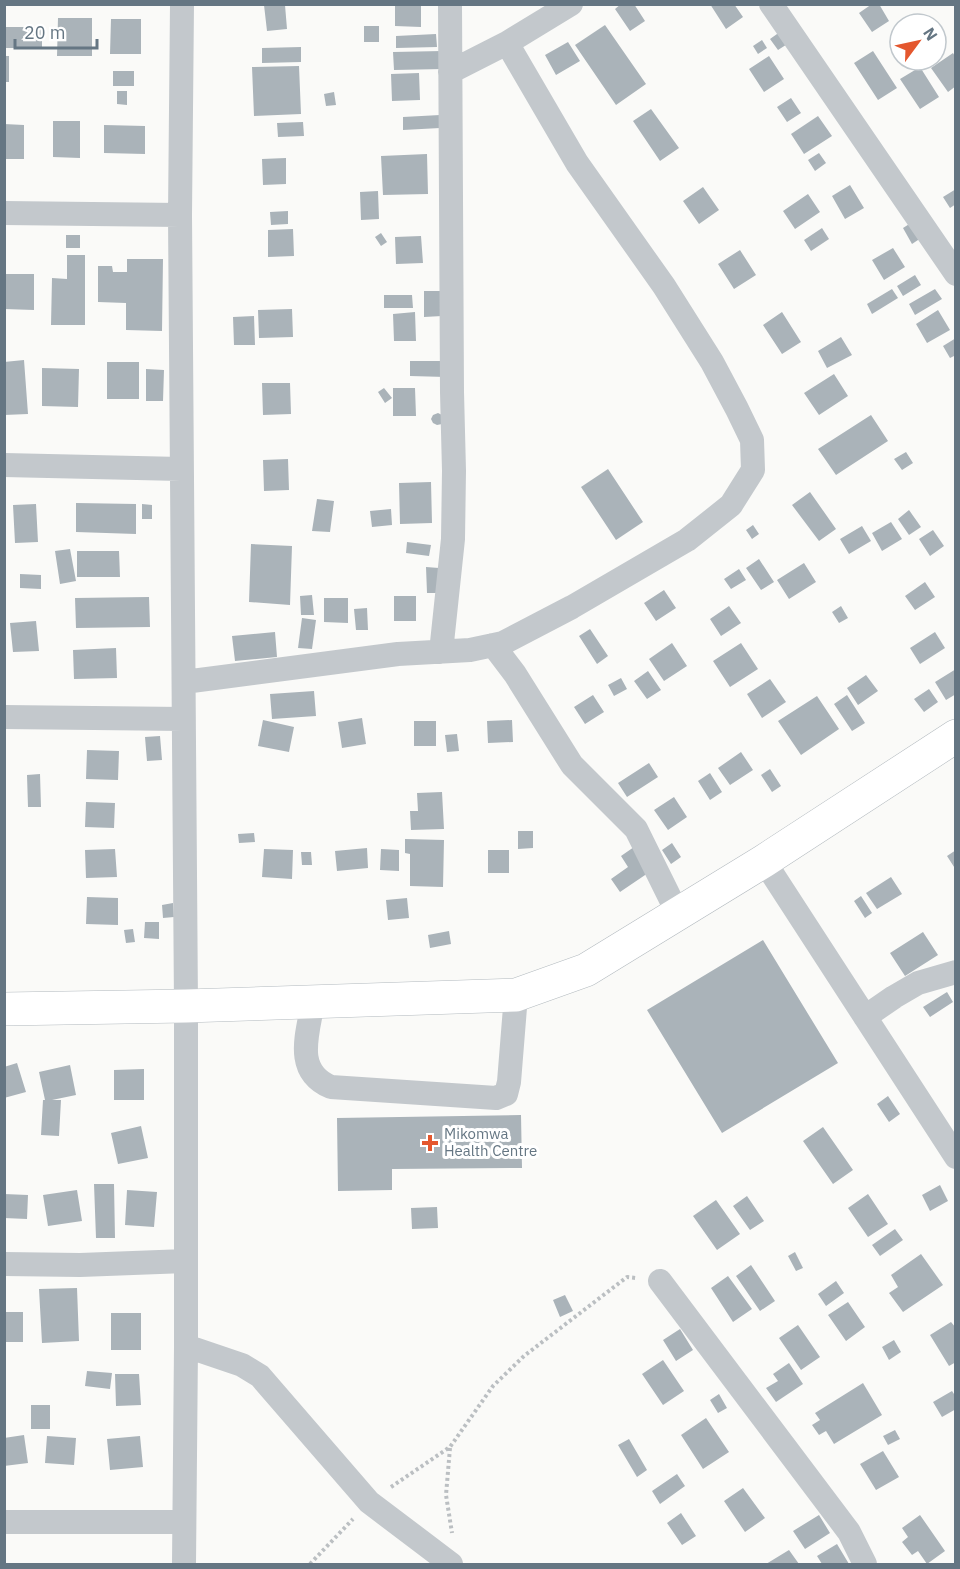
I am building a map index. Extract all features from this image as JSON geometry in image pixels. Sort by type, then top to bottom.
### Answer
[{"type":"main road","points":[[4,1009],[186,1006],[516,995],[586,970],[764,861],[956,736]]},
{"type":"street","points":[[183,4],[180,215],[186,1006],[184,1564]]},
{"type":"street","points":[[441,652],[453,539],[454,471],[450,4]]},
{"type":"street","points":[[450,72],[507,43],[572,4]]},
{"type":"street","points":[[771,4],[956,274]]},
{"type":"street","points":[[184,682],[398,654],[470,650],[503,643],[572,607],[687,540],[731,505],[753,470],[752,440],[712,362],[663,286],[577,162],[507,43]]},
{"type":"street","points":[[4,213],[180,215]]},
{"type":"street","points":[[4,465],[181,469]]},
{"type":"street","points":[[493,645],[515,674],[572,765],[636,828],[678,914]]},
{"type":"street","points":[[4,717],[183,719]]},
{"type":"street","points":[[764,861],[956,1157]]},
{"type":"street","points":[[865,1017],[918,983],[956,972]]},
{"type":"street","points":[[313,1002],[306,1056],[309,1069],[322,1083],[332,1087],[496,1098],[506,1094],[509,1082],[516,995]]},
{"type":"street","points":[[4,1264],[80,1265],[186,1261]]},
{"type":"street","points":[[660,1281],[849,1532],[864,1564]]},
{"type":"street","points":[[186,1346],[242,1365],[260,1376],[369,1502],[453,1553]]},
{"type":"street","points":[[4,1522],[184,1522]]},
{"type":"path","points":[[310,1564],[369,1502],[450,1447],[493,1386],[524,1356],[627,1276],[660,1281]]},
{"type":"path","points":[[450,1447],[446,1495],[453,1553]]},
{"type":"building","points":[[395,4],[421,4],[421,27],[395,26]]},
{"type":"building","points":[[621,4],[634,4],[645,21],[630,31],[615,9]]},
{"type":"building","points":[[710,4],[734,4],[743,17],[726,29]]},
{"type":"building","points":[[872,4],[879,4],[888,22],[872,32],[859,13]]},
{"type":"building","points":[[264,5],[285,5],[287,29],[267,31]]},
{"type":"building","points":[[58,18],[92,18],[92,56],[57,56]]},
{"type":"building","points":[[111,19],[141,19],[141,54],[110,54]]},
{"type":"building","points":[[605,25],[646,84],[616,105],[575,45]]},
{"type":"building","points":[[364,26],[379,26],[379,42],[364,42]]},
{"type":"building","points":[[4,27],[42,27],[42,48],[4,48]]},
{"type":"building","points":[[784,29],[792,41],[778,50],[770,39]]},
{"type":"building","points":[[436,34],[437,47],[396,48],[396,36]]},
{"type":"building","points":[[762,40],[767,48],[758,54],[753,46]]},
{"type":"building","points":[[568,42],[580,61],[556,75],[545,55]]},
{"type":"building","points":[[301,47],[301,62],[262,63],[262,48]]},
{"type":"building","points":[[442,51],[443,69],[394,70],[393,52]]},
{"type":"building","points":[[873,51],[897,88],[878,100],[854,63]]},
{"type":"building","points":[[953,53],[956,58],[956,86],[948,92],[934,72],[948,72],[948,56]]},
{"type":"building","points":[[4,56],[9,56],[9,82],[4,82]]},
{"type":"building","points":[[769,56],[784,79],[764,92],[749,69]]},
{"type":"building","points":[[299,66],[301,114],[254,116],[252,67]]},
{"type":"building","points":[[113,71],[134,71],[134,86],[113,86]]},
{"type":"building","points":[[912,72],[923,72],[939,97],[920,109],[900,79]]},
{"type":"building","points":[[419,73],[420,100],[392,101],[391,74]]},
{"type":"building","points":[[117,91],[127,91],[127,105],[117,104]]},
{"type":"building","points":[[334,92],[336,105],[326,106],[324,94]]},
{"type":"building","points":[[791,98],[801,113],[787,122],[777,107]]},
{"type":"building","points":[[651,109],[679,148],[660,161],[633,121]]},
{"type":"building","points":[[440,115],[440,128],[403,130],[403,117]]},
{"type":"building","points":[[818,116],[832,136],[804,154],[791,134]]},
{"type":"building","points":[[53,121],[80,121],[80,158],[53,157]]},
{"type":"building","points":[[303,122],[304,136],[278,137],[277,123]]},
{"type":"building","points":[[4,124],[24,125],[24,159],[4,159]]},
{"type":"building","points":[[104,125],[145,126],[145,154],[104,153]]},
{"type":"building","points":[[819,153],[826,163],[815,171],[808,160]]},
{"type":"building","points":[[427,154],[428,194],[383,195],[381,156]]},
{"type":"building","points":[[286,158],[286,184],[263,185],[262,159]]},
{"type":"building","points":[[850,185],[864,208],[845,219],[832,196]]},
{"type":"building","points":[[703,187],[719,210],[699,224],[683,201]]},
{"type":"building","points":[[956,189],[956,204],[950,208],[943,197]]},
{"type":"building","points":[[378,191],[379,219],[361,220],[360,192]]},
{"type":"building","points":[[808,194],[820,212],[795,229],[783,211]]},
{"type":"building","points":[[288,211],[288,224],[271,225],[270,212]]},
{"type":"building","points":[[914,221],[924,236],[912,244],[903,228]]},
{"type":"building","points":[[822,228],[829,239],[811,251],[804,240]]},
{"type":"building","points":[[293,229],[294,256],[268,257],[268,230]]},
{"type":"building","points":[[381,233],[387,242],[381,246],[375,237]]},
{"type":"building","points":[[66,235],[80,235],[80,248],[66,248]]},
{"type":"building","points":[[421,236],[423,263],[396,264],[395,237]]},
{"type":"building","points":[[893,248],[905,267],[884,280],[872,260]]},
{"type":"building","points":[[740,250],[756,275],[734,289],[718,264]]},
{"type":"building","points":[[67,255],[85,255],[85,325],[51,325],[52,278],[67,279]]},
{"type":"building","points":[[127,259],[163,259],[162,331],[126,330],[126,303],[98,302],[98,266],[112,266],[113,272],[127,272]]},
{"type":"building","points":[[4,274],[34,274],[34,310],[4,309]]},
{"type":"building","points":[[915,275],[921,285],[903,296],[897,286]]},
{"type":"building","points":[[892,289],[898,298],[872,314],[867,304]]},
{"type":"building","points":[[935,289],[942,299],[915,315],[909,304]]},
{"type":"building","points":[[424,291],[441,291],[442,316],[424,317]]},
{"type":"building","points":[[384,295],[412,295],[413,308],[384,308]]},
{"type":"building","points":[[292,309],[293,337],[259,338],[258,310]]},
{"type":"building","points":[[938,310],[950,330],[927,343],[916,324]]},
{"type":"building","points":[[415,312],[416,341],[394,341],[393,314]]},
{"type":"building","points":[[782,312],[801,342],[782,354],[763,325]]},
{"type":"building","points":[[254,316],[255,345],[234,345],[233,317]]},
{"type":"building","points":[[841,337],[852,355],[827,368],[818,351]]},
{"type":"building","points":[[956,338],[956,355],[950,358],[943,346]]},
{"type":"building","points":[[24,360],[28,414],[4,415],[4,362]]},
{"type":"building","points":[[410,361],[446,361],[446,377],[410,376]]},
{"type":"building","points":[[107,362],[139,362],[139,399],[107,399]]},
{"type":"building","points":[[42,368],[79,369],[78,407],[42,406]]},
{"type":"building","points":[[146,369],[164,370],[163,401],[146,401]]},
{"type":"building","points":[[834,374],[848,396],[819,415],[804,393]]},
{"type":"building","points":[[262,383],[290,383],[291,414],[263,415]]},
{"type":"building","points":[[384,388],[392,398],[385,403],[378,392]]},
{"type":"building","points":[[393,388],[415,388],[416,416],[393,416]]},
{"type":"building","points":[[438,413],[442,415],[442,424],[437,425],[431,419]]},
{"type":"building","points":[[871,415],[888,441],[836,475],[818,449]]},
{"type":"building","points":[[906,452],[913,463],[902,470],[894,459]]},
{"type":"building","points":[[288,459],[289,490],[264,491],[263,460]]},
{"type":"building","points":[[608,469],[643,522],[616,540],[581,487]]},
{"type":"building","points":[[431,482],[432,523],[400,524],[399,483]]},
{"type":"building","points":[[810,492],[836,529],[819,541],[792,505]]},
{"type":"building","points":[[317,499],[334,501],[330,532],[312,531]]},
{"type":"building","points":[[76,503],[136,504],[136,534],[76,532]]},
{"type":"building","points":[[36,504],[38,542],[15,543],[13,505]]},
{"type":"building","points":[[142,504],[152,505],[152,519],[142,519]]},
{"type":"building","points":[[391,509],[392,525],[372,527],[370,511]]},
{"type":"building","points":[[909,510],[921,527],[909,535],[898,519]]},
{"type":"building","points":[[891,522],[902,539],[882,551],[872,533]]},
{"type":"building","points":[[753,525],[759,534],[752,539],[746,530]]},
{"type":"building","points":[[862,526],[871,541],[849,554],[840,539]]},
{"type":"building","points":[[933,530],[944,546],[930,556],[919,539]]},
{"type":"building","points":[[407,542],[431,545],[429,556],[406,553]]},
{"type":"building","points":[[251,544],[292,546],[290,605],[249,602]]},
{"type":"building","points":[[70,549],[76,581],[60,584],[55,551]]},
{"type":"building","points":[[77,551],[119,551],[120,577],[77,577]]},
{"type":"building","points":[[759,559],[774,582],[761,590],[746,568]]},
{"type":"building","points":[[804,563],[816,582],[789,599],[777,580]]},
{"type":"building","points":[[426,567],[439,568],[439,593],[427,593]]},
{"type":"building","points":[[739,569],[746,580],[731,589],[724,579]]},
{"type":"building","points":[[20,574],[41,575],[41,589],[20,588]]},
{"type":"building","points":[[925,582],[935,597],[915,610],[905,596]]},
{"type":"building","points":[[664,590],[676,608],[656,621],[644,603]]},
{"type":"building","points":[[312,595],[314,615],[301,615],[300,596]]},
{"type":"building","points":[[394,596],[416,596],[416,621],[394,621]]},
{"type":"building","points":[[149,597],[150,627],[76,628],[75,598]]},
{"type":"building","points":[[324,598],[348,598],[348,623],[324,622]]},
{"type":"building","points":[[729,606],[741,623],[721,636],[710,619]]},
{"type":"building","points":[[841,606],[848,618],[839,623],[832,612]]},
{"type":"building","points":[[367,608],[368,630],[356,630],[354,609]]},
{"type":"building","points":[[302,618],[316,620],[312,649],[298,648]]},
{"type":"building","points":[[36,621],[39,651],[13,652],[10,623]]},
{"type":"building","points":[[590,629],[608,656],[597,664],[579,636]]},
{"type":"building","points":[[275,632],[277,657],[235,661],[232,636]]},
{"type":"building","points":[[935,632],[945,648],[920,664],[910,648]]},
{"type":"building","points":[[672,643],[687,666],[664,681],[649,659]]},
{"type":"building","points":[[741,643],[758,669],[730,687],[713,661]]},
{"type":"building","points":[[116,648],[117,678],[74,679],[73,650]]},
{"type":"building","points":[[956,669],[956,694],[946,700],[935,682]]},
{"type":"building","points":[[648,671],[661,690],[647,699],[634,681]]},
{"type":"building","points":[[866,675],[878,691],[858,705],[847,688]]},
{"type":"building","points":[[621,678],[627,689],[614,696],[608,685]]},
{"type":"building","points":[[770,679],[786,702],[762,718],[747,694]]},
{"type":"building","points":[[929,689],[938,702],[924,712],[914,699]]},
{"type":"building","points":[[314,691],[316,716],[272,719],[270,694]]},
{"type":"building","points":[[593,695],[604,712],[585,724],[574,707]]},
{"type":"building","points":[[847,695],[865,723],[852,731],[834,704]]},
{"type":"building","points":[[817,696],[839,729],[801,755],[778,721]]},
{"type":"building","points":[[362,718],[366,744],[342,748],[338,722]]},
{"type":"building","points":[[263,720],[294,727],[289,752],[258,746]]},
{"type":"building","points":[[512,720],[513,742],[488,743],[487,721]]},
{"type":"building","points":[[414,721],[436,721],[436,746],[414,746]]},
{"type":"building","points":[[457,734],[459,751],[447,752],[445,735]]},
{"type":"building","points":[[160,736],[162,760],[147,761],[145,737]]},
{"type":"building","points":[[87,750],[119,751],[118,780],[86,779]]},
{"type":"building","points":[[741,752],[753,770],[730,785],[718,768]]},
{"type":"building","points":[[649,763],[658,777],[627,797],[618,783]]},
{"type":"building","points":[[770,769],[781,786],[772,792],[761,775]]},
{"type":"building","points":[[710,773],[722,792],[710,800],[698,781]]},
{"type":"building","points":[[40,774],[41,807],[28,807],[27,775]]},
{"type":"building","points":[[442,792],[444,829],[411,830],[410,811],[418,811],[417,793]]},
{"type":"building","points":[[674,797],[687,817],[668,830],[654,810]]},
{"type":"building","points":[[86,802],[115,803],[114,828],[85,827]]},
{"type":"building","points":[[518,831],[533,831],[533,848],[518,849]]},
{"type":"building","points":[[254,833],[255,842],[239,843],[238,834]]},
{"type":"building","points":[[405,839],[444,840],[443,887],[410,886],[410,854],[405,853]]},
{"type":"building","points":[[672,843],[681,857],[671,864],[662,850]]},
{"type":"building","points":[[634,847],[651,871],[620,892],[611,879],[628,867],[621,856]]},
{"type":"building","points":[[367,848],[368,868],[337,871],[335,851]]},
{"type":"building","points":[[115,849],[117,877],[86,878],[85,850]]},
{"type":"building","points":[[264,849],[293,850],[292,879],[262,877]]},
{"type":"building","points":[[381,849],[399,850],[399,871],[380,870]]},
{"type":"building","points":[[488,850],[509,850],[509,873],[488,873]]},
{"type":"building","points":[[956,850],[956,870],[947,856]]},
{"type":"building","points":[[301,852],[311,852],[312,865],[302,865]]},
{"type":"building","points":[[891,877],[902,894],[877,909],[866,893]]},
{"type":"building","points":[[861,896],[872,913],[865,918],[854,901]]},
{"type":"building","points":[[87,897],[118,898],[118,925],[86,924]]},
{"type":"building","points":[[407,898],[409,918],[388,920],[386,900]]},
{"type":"building","points":[[173,903],[174,917],[163,918],[162,905]]},
{"type":"building","points":[[145,922],[159,922],[159,939],[144,938]]},
{"type":"building","points":[[133,929],[135,942],[126,943],[124,930]]},
{"type":"building","points":[[449,931],[451,944],[430,948],[428,935]]},
{"type":"building","points":[[923,932],[938,955],[905,976],[890,953]]},
{"type":"building","points":[[763,940],[838,1063],[722,1133],[647,1010]]},
{"type":"building","points":[[947,992],[953,1002],[930,1017],[923,1007]]},
{"type":"building","points":[[17,1063],[26,1092],[4,1098],[4,1067]]},
{"type":"building","points":[[70,1065],[76,1095],[52,1100],[61,1100],[59,1136],[41,1135],[43,1100],[45,1100],[39,1072]]},
{"type":"building","points":[[144,1069],[144,1100],[114,1100],[114,1070]]},
{"type":"building","points":[[888,1096],[900,1114],[889,1122],[877,1104]]},
{"type":"building","name":"Mikomwa Health Centre","points":[[521,1115],[522,1168],[392,1169],[392,1190],[338,1191],[337,1118]]},
{"type":"building","points":[[141,1126],[148,1158],[118,1164],[111,1133]]},
{"type":"building","points":[[823,1127],[853,1170],[833,1184],[803,1141]]},
{"type":"building","points":[[94,1184],[114,1184],[115,1238],[96,1238]]},
{"type":"building","points":[[940,1185],[948,1201],[930,1211],[922,1195]]},
{"type":"building","points":[[77,1190],[82,1221],[48,1226],[43,1195]]},
{"type":"building","points":[[127,1190],[157,1192],[154,1227],[125,1225]]},
{"type":"building","points":[[4,1194],[28,1195],[27,1219],[4,1218]]},
{"type":"building","points":[[868,1194],[888,1224],[868,1237],[848,1208]]},
{"type":"building","points":[[747,1196],[764,1221],[750,1230],[733,1206]]},
{"type":"building","points":[[716,1200],[740,1234],[717,1250],[693,1216]]},
{"type":"building","points":[[437,1207],[438,1228],[412,1229],[411,1208]]},
{"type":"building","points":[[895,1229],[903,1240],[880,1256],[872,1245]]},
{"type":"building","points":[[795,1252],[803,1268],[796,1271],[788,1256]]},
{"type":"building","points":[[921,1254],[943,1285],[903,1312],[889,1293],[898,1287],[891,1275]]},
{"type":"building","points":[[751,1265],[775,1301],[760,1311],[736,1276]]},
{"type":"building","points":[[728,1276],[752,1309],[733,1322],[711,1288]]},
{"type":"building","points":[[836,1281],[844,1293],[826,1306],[818,1294]]},
{"type":"building","points":[[77,1288],[79,1341],[42,1343],[39,1289]]},
{"type":"building","points":[[565,1295],[573,1311],[560,1317],[553,1300]]},
{"type":"building","points":[[848,1302],[865,1327],[846,1341],[828,1315]]},
{"type":"building","points":[[4,1312],[23,1312],[23,1342],[4,1342]]},
{"type":"building","points":[[111,1313],[141,1313],[141,1350],[111,1350]]},
{"type":"building","points":[[951,1322],[956,1328],[956,1362],[949,1366],[930,1335]]},
{"type":"building","points":[[798,1325],[820,1357],[801,1370],[779,1338]]},
{"type":"building","points":[[680,1329],[693,1350],[676,1361],[663,1340]]},
{"type":"building","points":[[894,1340],[901,1352],[889,1360],[882,1347]]},
{"type":"building","points":[[663,1360],[684,1391],[663,1405],[642,1374]]},
{"type":"building","points":[[789,1363],[803,1384],[776,1402],[766,1388],[778,1381],[773,1374]]},
{"type":"building","points":[[87,1371],[112,1373],[110,1389],[85,1386]]},
{"type":"building","points":[[115,1374],[139,1374],[141,1405],[116,1406]]},
{"type":"building","points":[[863,1383],[882,1415],[834,1444],[826,1431],[819,1435],[812,1425],[820,1420],[815,1413]]},
{"type":"building","points":[[952,1391],[956,1397],[956,1409],[942,1417],[933,1402]]},
{"type":"building","points":[[719,1394],[727,1408],[718,1413],[710,1400]]},
{"type":"building","points":[[31,1405],[50,1405],[50,1429],[31,1429]]},
{"type":"building","points":[[706,1418],[729,1452],[703,1469],[681,1435]]},
{"type":"building","points":[[895,1430],[900,1439],[888,1445],[883,1436]]},
{"type":"building","points":[[24,1435],[28,1463],[4,1466],[4,1438]]},
{"type":"building","points":[[47,1436],[76,1438],[74,1465],[45,1463]]},
{"type":"building","points":[[140,1436],[143,1467],[110,1470],[107,1439]]},
{"type":"building","points":[[629,1439],[647,1470],[637,1477],[618,1445]]},
{"type":"building","points":[[883,1451],[899,1477],[876,1490],[860,1464]]},
{"type":"building","points":[[677,1474],[685,1486],[660,1504],[652,1491]]},
{"type":"building","points":[[743,1488],[765,1518],[745,1532],[724,1501]]},
{"type":"building","points":[[681,1513],[696,1536],[682,1545],[667,1523]]},
{"type":"building","points":[[819,1515],[830,1533],[805,1549],[793,1531]]},
{"type":"building","points":[[920,1515],[945,1551],[927,1564],[918,1551],[912,1555],[902,1542],[908,1537],[902,1528]]},
{"type":"building","points":[[837,1544],[849,1564],[822,1564],[817,1556]]},
{"type":"building","points":[[789,1550],[799,1564],[766,1564]]},
{"type":"place","name":"Mikomwa Health Centre","points":[[430,1143]]}]
